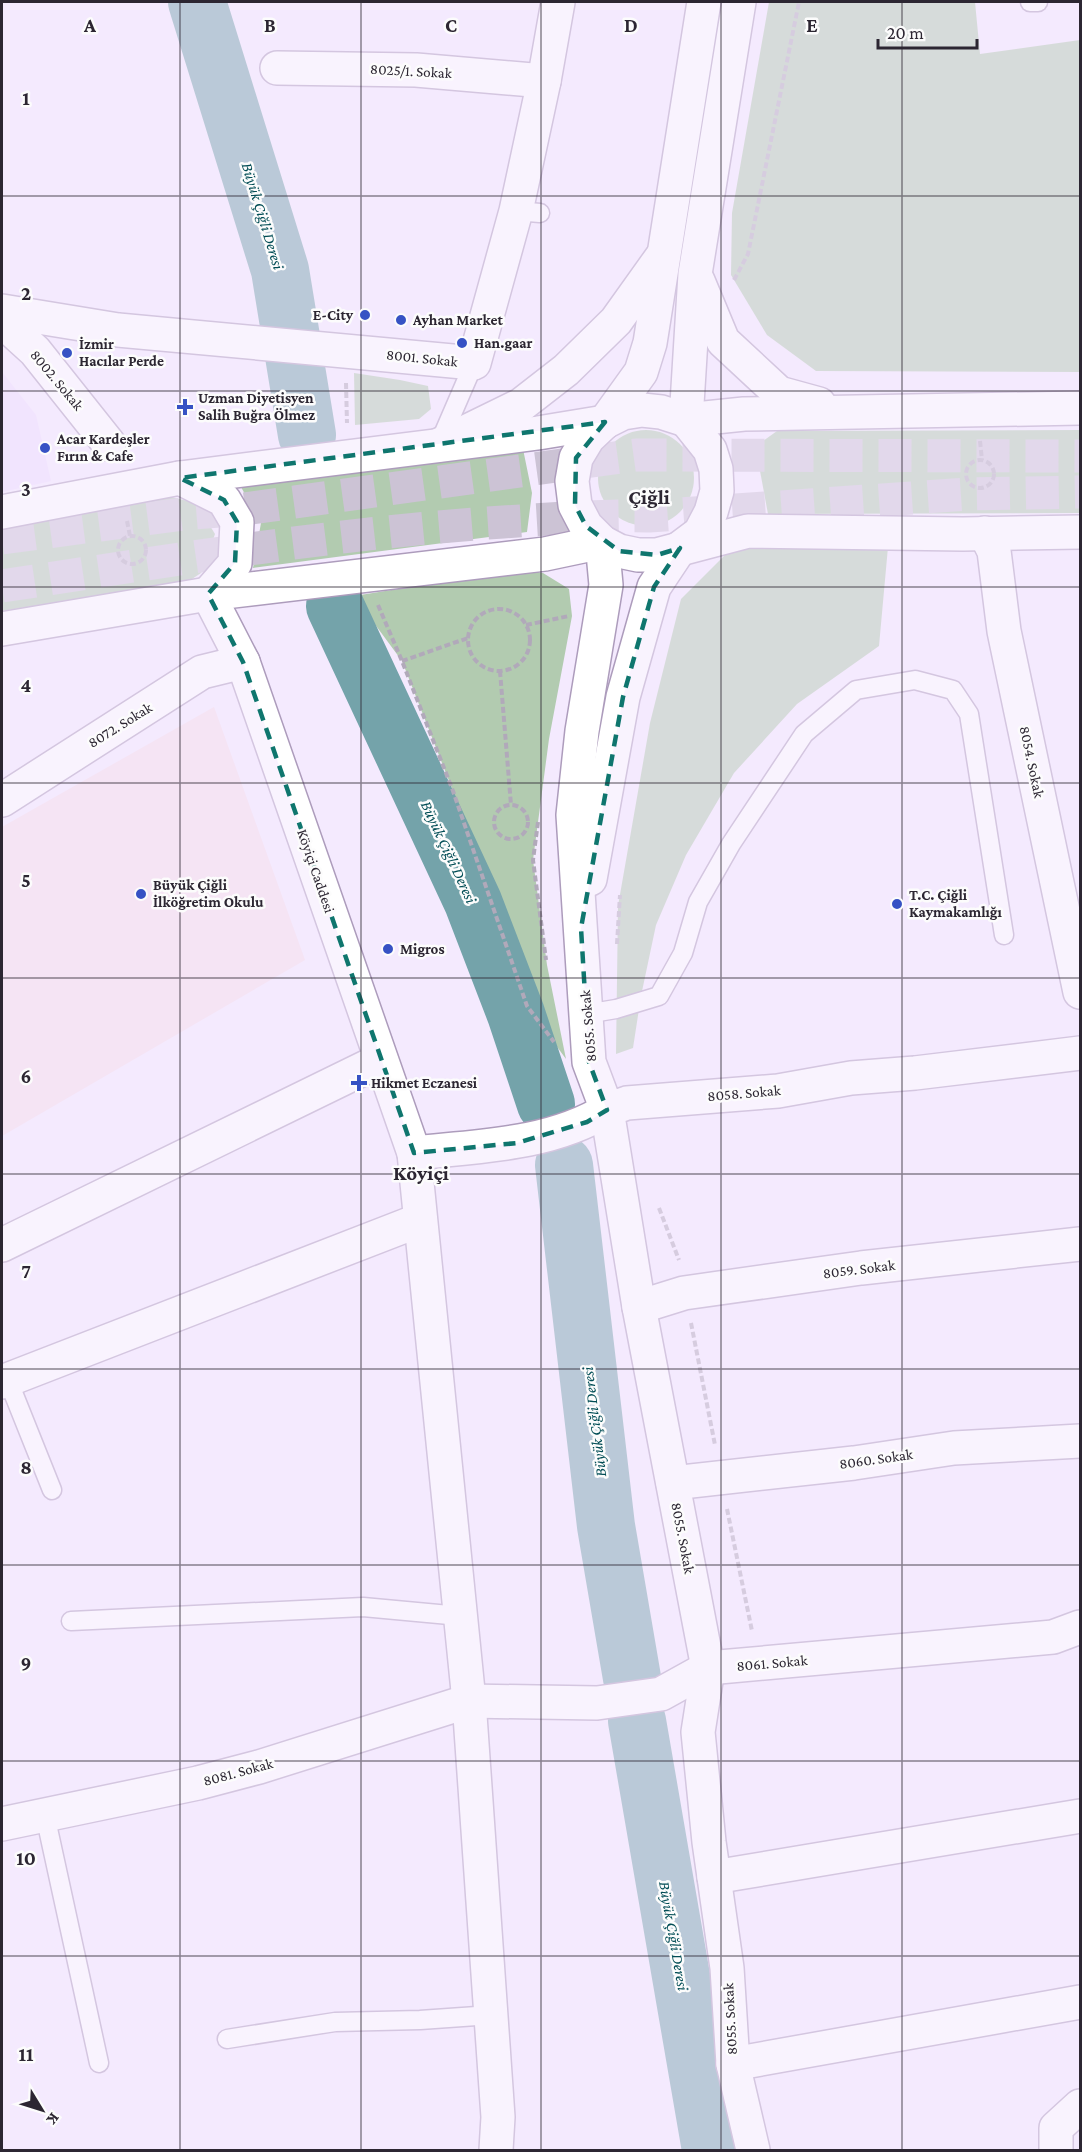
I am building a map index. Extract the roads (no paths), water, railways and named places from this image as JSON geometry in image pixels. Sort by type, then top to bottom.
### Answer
[{"type":"street","name":"8001. Sokak","points":[[2,311],[118,330],[229,342],[267,343],[347,363],[474,363],[528,212],[544,81],[558,2]]},
{"type":"street","points":[[704,2],[650,343],[641,372],[605,422],[588,438],[576,458],[572,481],[575,505],[585,526],[602,542],[619,551],[638,555],[657,555],[748,531],[1080,532]]},
{"type":"street","points":[[581,928],[622,697],[654,587],[680,548],[700,533],[711,512],[717,491],[716,470],[710,450],[686,420],[695,273],[739,2]]},
{"type":"street","name":"8025/1. Sokak","points":[[277,68],[416,70],[544,81]]},
{"type":"street","points":[[439,445],[521,405],[566,370],[616,321],[664,254]]},
{"type":"street","points":[[695,273],[723,341],[779,393],[845,412]]},
{"type":"street","name":"8002. Sokak","points":[[2,321],[35,351],[109,444]]},
{"type":"street","points":[[2,512],[180,478],[605,422],[623,413],[642,410],[661,412],[686,420],[744,414],[1080,408]]},
{"type":"street","points":[[180,478],[224,500],[237,522],[235,562],[208,594]]},
{"type":"street","name":"8054. Sokak","points":[[985,533],[994,551],[1004,631],[1080,992]]},
{"type":"street","points":[[2,629],[208,594],[545,554],[602,542]]},
{"type":"street","points":[[581,928],[573,815],[582,731],[606,585],[602,542]]},
{"type":"street","name":"Köyiçi Caddesi","points":[[208,594],[243,662],[414,1153],[469,1701],[498,2117],[496,2151]]},
{"type":"street","name":"8072. Sokak","points":[[2,800],[202,672],[243,662]]},
{"type":"street","name":"8055. Sokak","points":[[581,928],[589,1062],[597,1116],[639,1307],[708,1668],[698,1732],[714,1877],[727,1968],[733,2064],[753,2151]]},
{"type":"street","name":"8058. Sokak","points":[[414,1153],[517,1143],[597,1116],[627,1102],[778,1091],[851,1078],[915,1073],[1080,1053]]},
{"type":"street","points":[[2,1245],[381,1060]]},
{"type":"street","points":[[5,1381],[420,1220]]},
{"type":"street","name":"8059. Sokak","points":[[639,1307],[684,1293],[861,1268],[1080,1244]]},
{"type":"street","name":"8060. Sokak","points":[[673,1483],[854,1463],[954,1448],[1080,1441]]},
{"type":"street","name":"8061. Sokak","points":[[469,1701],[597,1703],[661,1694],[708,1668],[1053,1637],[1080,1627]]},
{"type":"street","name":"8081. Sokak","points":[[2,1824],[198,1783],[259,1767],[469,1701]]},
{"type":"street","points":[[714,1877],[1080,1816]]},
{"type":"street","points":[[733,2064],[1080,2001]]},
{"type":"street","points":[[1056,2151],[1056,2128],[1080,2106]]},
{"type":"lane","points":[[1030,2],[1038,2]]},
{"type":"lane","points":[[439,445],[474,363]]},
{"type":"lane","points":[[586,1014],[616,1009],[659,996],[683,953],[698,902],[730,844],[804,734],[856,690],[915,680],[953,690],[969,714],[1004,935]]},
{"type":"lane","points":[[5,1381],[52,1490]]},
{"type":"lane","points":[[71,1621],[363,1607],[460,1616]]},
{"type":"lane","points":[[45,1815],[99,2063]]},
{"type":"lane","points":[[227,2039],[335,2022],[420,2020],[491,2015]]},
{"type":"waterway","name":"Büyük Çiğli Deresi","points":[[197,2],[280,270],[307,435]]},
{"type":"waterway","name":"Büyük Çiğli Deresi","points":[[335,606],[473,902],[516,1014],[546,1104]]},
{"type":"waterway","name":"Büyük Çiğli Deresi","points":[[564,1165],[606,1526],[632,1678]]},
{"type":"waterway","name":"Büyük Çiğli Deresi","points":[[637,1721],[711,2150]]},
{"type":"tunnel","points":[[2,538],[183,514],[244,509],[636,455],[1080,456]]},
{"type":"tunnel","points":[[2,586],[252,549],[440,527],[612,516],[649,516],[969,494],[1080,492]]},
{"type":"place","name":"E-City","points":[[365,315]]},
{"type":"place","name":"Ayhan Market","points":[[401,320]]},
{"type":"place","name":"Han.gaar","points":[[462,343]]},
{"type":"place","name":"İzmir Hacılar Perde","points":[[67,353]]},
{"type":"place","name":"Uzman Diyetisyen Salih Buğra Ölmez","points":[[185,407]]},
{"type":"place","name":"Acar Kardeşler Fırın & Cafe","points":[[45,448]]},
{"type":"place","name":"Büyük Çiğli İlköğretim Okulu","points":[[141,894]]},
{"type":"place","name":"T.C. Çiğli Kaymakamlığı","points":[[897,904]]},
{"type":"place","name":"Migros","points":[[388,949]]},
{"type":"place","name":"Hikmet Eczanesi","points":[[359,1083]]},
{"type":"district","name":"Çiğli","points":[[649,497]]},
{"type":"district","name":"Köyiçi","points":[[421,1173]]}]
